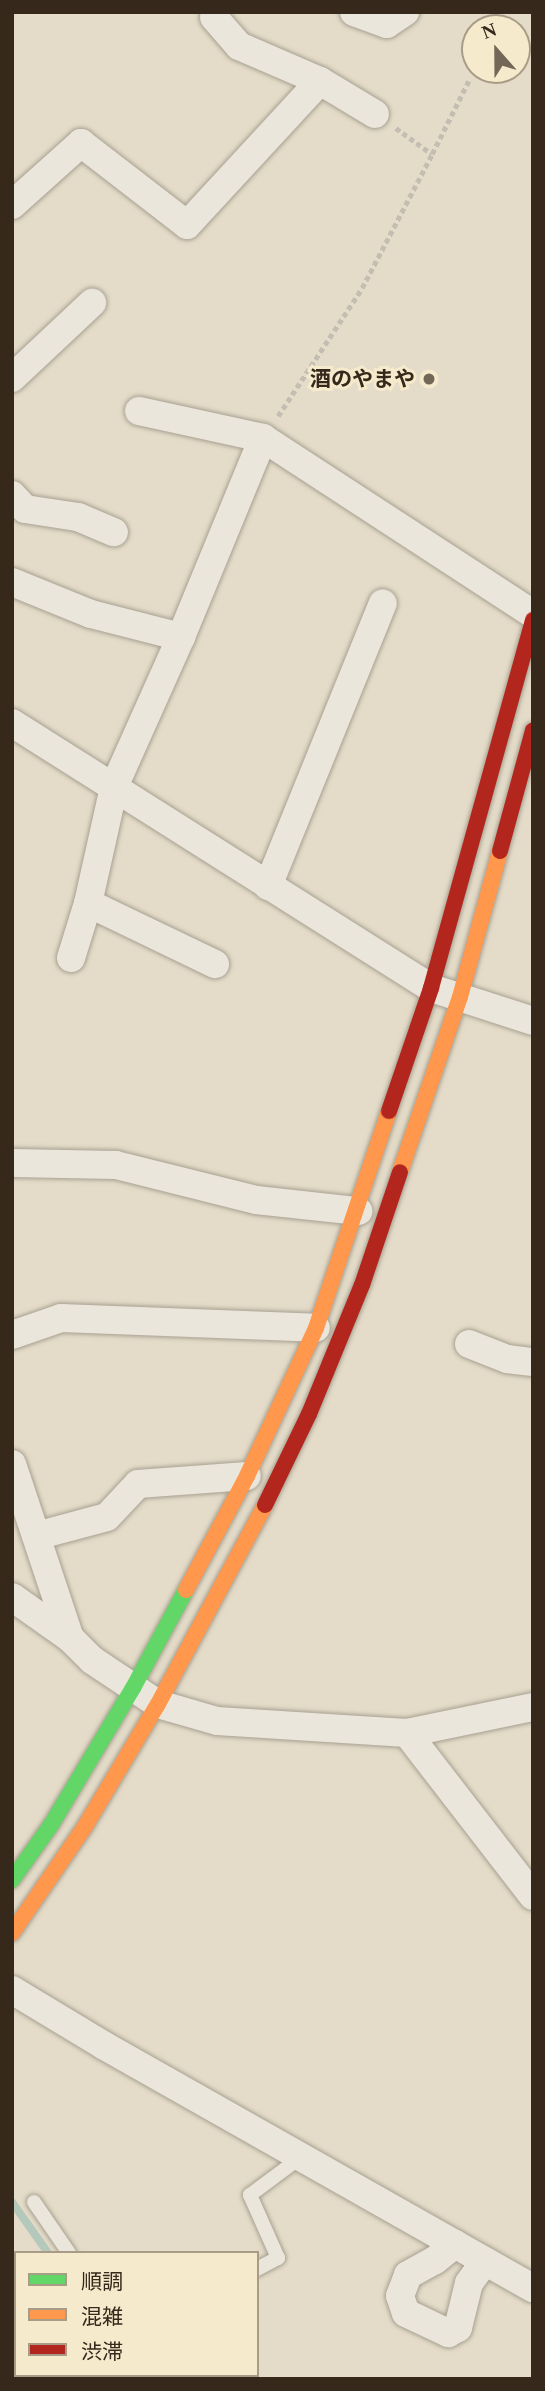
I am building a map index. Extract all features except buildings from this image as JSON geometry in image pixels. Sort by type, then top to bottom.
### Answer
[{"type":"street","points":[[354,12],[387,24],[405,12]]},
{"type":"street","points":[[214,14],[239,46],[320,82],[375,114]]},
{"type":"street","points":[[12,205],[81,143],[187,225],[320,82]]},
{"type":"street","points":[[12,378],[92,303]]},
{"type":"street","points":[[139,411],[263,438],[533,614]]},
{"type":"street","points":[[71,957],[88,903],[114,787],[181,637],[263,438]]},
{"type":"street","points":[[12,495],[25,509],[78,517],[114,532]]},
{"type":"street","points":[[12,582],[91,614],[181,637]]},
{"type":"street","points":[[268,886],[383,603]]},
{"type":"street","points":[[12,1880],[51,1825],[134,1688],[247,1476],[316,1328],[358,1211],[431,988],[533,620]]},
{"type":"street","points":[[12,723],[431,988],[533,1021]]},
{"type":"street","points":[[12,1933],[84,1828],[158,1704],[246,1545],[309,1415],[362,1285],[460,997],[533,730]]},
{"type":"street","points":[[88,903],[215,964]]},
{"type":"street","points":[[12,1163],[116,1165],[256,1200],[358,1211]]},
{"type":"street","points":[[12,1335],[61,1318],[316,1328]]},
{"type":"street","points":[[469,1344],[507,1359],[533,1362]]},
{"type":"street","points":[[12,1464],[70,1638]]},
{"type":"street","points":[[36,1536],[107,1517],[138,1483],[247,1476]]},
{"type":"street","points":[[12,1597],[70,1638],[92,1660],[158,1704],[217,1721],[407,1733],[533,1707]]},
{"type":"street","points":[[407,1733],[533,1896]]},
{"type":"street","points":[[12,1990],[103,2045],[533,2288]]},
{"type":"street","points":[[455,2244],[435,2260],[408,2275],[400,2296],[406,2313],[448,2333],[458,2328],[469,2283],[485,2261]]},
{"type":"lane","points":[[259,2268],[278,2258],[250,2195],[301,2157]]},
{"type":"lane","points":[[34,2202],[68,2251]]},
{"type":"path","points":[[263,438],[362,288],[467,84]]},
{"type":"path","points":[[375,114],[432,155]]},
{"type":"waterway","points":[[12,2202],[47,2251]]},
{"type":"traffic: fast","points":[[12,1880],[51,1825],[133,1688],[186,1590]]},
{"type":"traffic: slow","points":[[400,1172],[460,997],[500,851]]},
{"type":"traffic: slow","points":[[186,1590],[247,1476],[316,1328],[389,1111]]},
{"type":"traffic: slow","points":[[12,1933],[84,1828],[158,1704],[265,1505]]},
{"type":"traffic: jam","points":[[389,1111],[431,988],[533,620]]},
{"type":"traffic: jam","points":[[500,851],[533,730]]},
{"type":"traffic: jam","points":[[265,1505],[309,1414],[362,1285],[400,1172]]},
{"type":"place","name":"酒のやまや","points":[[429,379]]}]
